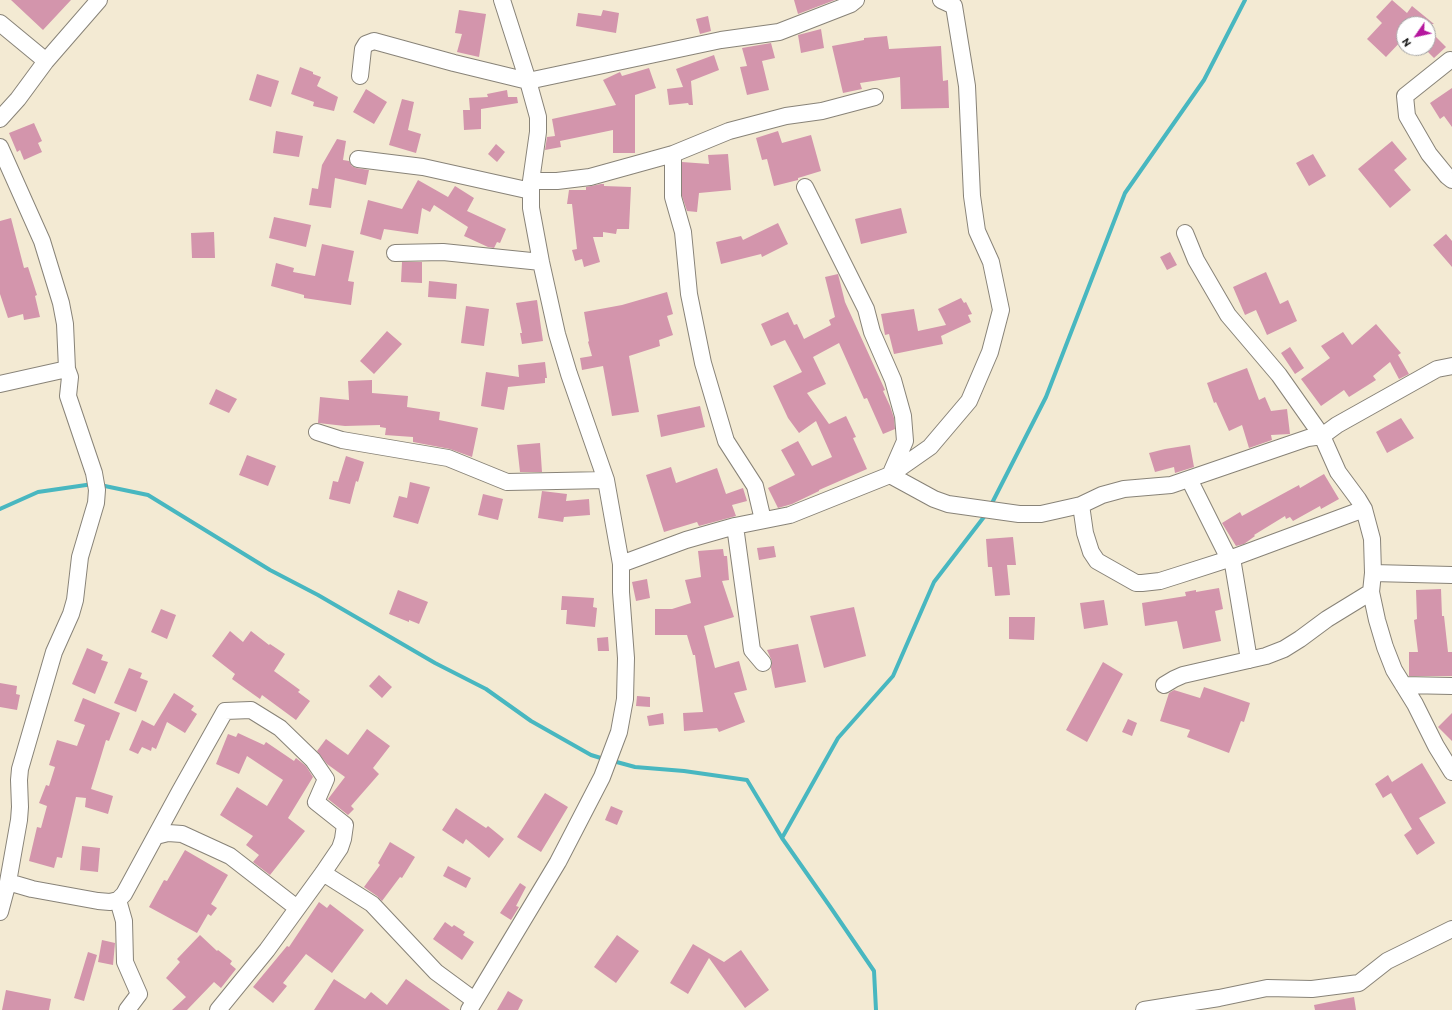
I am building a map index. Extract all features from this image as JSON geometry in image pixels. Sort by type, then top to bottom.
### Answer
[{"type":"street","points":[[0,119],[18,99],[46,61],[99,0]]},
{"type":"street","points":[[323,873],[372,904],[436,972],[472,1005],[558,862],[602,777],[619,732],[626,699],[626,658],[621,592],[621,564],[606,480],[557,334],[541,262],[531,208],[531,186],[538,132],[538,117],[502,0]]},
{"type":"street","points":[[360,76],[363,50],[366,44],[374,41],[454,64],[528,81],[721,40],[778,32],[851,4],[856,0]]},
{"type":"street","points":[[621,564],[686,540],[735,526],[790,515],[890,475],[930,447],[969,401],[990,352],[1001,310],[991,262],[977,231],[972,196],[967,86],[950,2]]},
{"type":"street","points":[[0,23],[46,61]]},
{"type":"street","points":[[1450,60],[1405,96],[1407,116],[1429,154],[1452,180]]},
{"type":"street","points":[[358,159],[423,167],[531,186],[590,177],[673,154],[730,131],[786,116],[822,110],[875,97]]},
{"type":"street","points":[[0,147],[44,248],[61,303],[65,324],[68,369],[70,377],[68,396],[94,473],[97,490],[96,503],[80,557],[75,600],[71,614],[54,652],[20,769],[19,820],[8,882],[0,912]]},
{"type":"street","points":[[673,154],[673,197],[684,232],[689,294],[703,363],[726,441],[755,486],[763,520]]},
{"type":"street","points":[[805,187],[866,309],[872,332],[893,380],[903,416],[905,442],[890,475]]},
{"type":"street","points":[[1185,233],[1196,260],[1228,316],[1280,375],[1322,436],[1338,472],[1364,509],[1372,539],[1373,573],[1371,592],[1385,647],[1394,670],[1415,704],[1436,746],[1452,772]]},
{"type":"street","points":[[395,252],[443,252],[541,262]]},
{"type":"street","points":[[890,475],[934,499],[948,504],[1019,514],[1041,514],[1081,505],[1102,495],[1124,489],[1171,485],[1308,438],[1322,436],[1337,425],[1437,369],[1452,366]]},
{"type":"street","points":[[0,384],[68,369]]},
{"type":"street","points":[[317,432],[342,440],[448,458],[507,482],[606,480]]},
{"type":"street","points":[[1189,479],[1231,559],[1249,660]]},
{"type":"street","points":[[1081,505],[1084,533],[1091,552],[1097,562],[1136,583],[1160,581],[1231,559],[1364,509]]},
{"type":"street","points":[[735,526],[752,650],[763,663]]},
{"type":"street","points":[[1373,573],[1452,575]]},
{"type":"street","points":[[1164,685],[1183,675],[1266,656],[1284,649],[1300,640],[1327,619],[1371,592]]},
{"type":"street","points":[[1403,685],[1452,686]]},
{"type":"street","points":[[8,882],[32,889],[98,901],[110,902],[118,900],[124,894],[225,712],[251,710],[280,728],[313,760],[326,779],[316,802],[345,825],[340,848],[323,873],[267,950],[218,1010]]},
{"type":"street","points":[[156,836],[168,833],[182,834],[230,856],[297,908]]},
{"type":"street","points":[[118,900],[124,921],[125,962],[139,994],[127,1010]]},
{"type":"street","points":[[1144,1010],[1219,998],[1266,988],[1312,989],[1359,983],[1387,961],[1452,929]]},
{"type":"building","points":[[11,0],[71,0],[43,30]]},
{"type":"building","points":[[794,0],[835,0],[798,14]]},
{"type":"building","points":[[1392,0],[1407,13],[1412,6],[1424,16],[1396,16],[1396,46],[1386,57],[1367,39],[1382,23],[1376,17]]},
{"type":"building","points":[[459,10],[486,14],[479,57],[457,52],[462,34],[455,33]]},
{"type":"building","points":[[603,10],[619,13],[616,33],[576,26],[578,13],[601,16]]},
{"type":"building","points":[[708,16],[711,31],[700,34],[696,19]]},
{"type":"building","points":[[821,29],[824,48],[801,53],[798,35]]},
{"type":"building","points":[[887,36],[889,49],[941,46],[943,81],[948,80],[949,108],[901,109],[900,77],[860,83],[862,89],[843,93],[832,46],[864,40],[864,38]]},
{"type":"building","points":[[1436,37],[1446,47],[1434,58],[1432,56],[1436,56]]},
{"type":"building","points":[[771,43],[775,58],[762,61],[769,90],[747,95],[740,67],[747,66],[742,48]]},
{"type":"building","points":[[714,55],[719,70],[691,81],[693,105],[689,105],[688,103],[669,105],[667,89],[683,87],[676,69]]},
{"type":"building","points":[[300,67],[321,77],[317,86],[338,97],[334,111],[313,106],[314,102],[291,94]]},
{"type":"building","points":[[649,68],[656,88],[635,95],[635,153],[613,153],[613,130],[560,141],[561,147],[545,150],[547,137],[555,136],[552,119],[616,105],[603,80],[620,72],[622,76]]},
{"type":"building","points":[[257,74],[279,81],[271,107],[249,100]]},
{"type":"building","points":[[1452,88],[1452,127],[1444,116],[1440,119],[1430,103]]},
{"type":"building","points":[[366,89],[387,102],[374,124],[353,112]]},
{"type":"building","points":[[507,90],[508,97],[517,97],[518,103],[481,109],[481,129],[464,130],[463,110],[470,110],[469,98],[488,97],[487,94]]},
{"type":"building","points":[[402,99],[414,102],[408,130],[421,134],[416,153],[389,145]]},
{"type":"building","points":[[34,123],[42,141],[38,143],[42,152],[24,160],[20,150],[17,152],[9,133]]},
{"type":"building","points":[[276,131],[303,136],[299,157],[273,153]]},
{"type":"building","points":[[778,131],[782,143],[811,135],[821,171],[798,178],[798,180],[774,186],[767,159],[762,160],[756,138]]},
{"type":"building","points":[[337,139],[346,141],[343,160],[349,161],[352,166],[356,168],[369,170],[366,185],[335,178],[331,208],[309,205],[312,188],[318,189],[322,165]]},
{"type":"building","points":[[1392,141],[1407,159],[1394,170],[1411,190],[1390,208],[1358,169]]},
{"type":"building","points":[[496,144],[505,152],[497,162],[488,154]]},
{"type":"building","points":[[728,154],[731,190],[699,193],[697,212],[687,211],[682,196],[682,162],[709,164],[708,155]]},
{"type":"building","points":[[1313,154],[1326,176],[1309,186],[1296,163]]},
{"type":"building","points":[[418,180],[448,197],[455,186],[474,198],[467,211],[506,229],[500,243],[497,242],[494,248],[488,247],[464,236],[468,227],[434,205],[430,212],[422,208],[418,234],[384,229],[381,240],[360,234],[368,200],[402,209]]},
{"type":"building","points":[[604,184],[604,186],[631,187],[629,229],[617,229],[616,234],[603,232],[603,237],[593,237],[600,262],[584,267],[582,259],[575,261],[572,250],[577,249],[572,204],[567,204],[569,190],[586,190],[586,187]]},
{"type":"building","points":[[901,208],[907,233],[861,244],[855,219]]},
{"type":"building","points":[[274,217],[311,225],[306,247],[269,238]]},
{"type":"building","points":[[11,218],[24,268],[28,267],[37,295],[35,296],[40,317],[24,320],[23,314],[8,318],[0,294],[0,221]]},
{"type":"building","points":[[778,223],[788,244],[762,257],[761,254],[721,264],[716,242],[741,236],[743,240]]},
{"type":"building","points":[[214,232],[215,258],[192,258],[191,233]]},
{"type":"building","points":[[1446,234],[1452,241],[1452,267],[1433,245]]},
{"type":"building","points":[[322,244],[354,251],[348,281],[354,282],[351,305],[304,298],[304,295],[271,286],[276,263],[294,268],[293,272],[315,276]]},
{"type":"building","points":[[1170,252],[1177,265],[1167,270],[1160,257]]},
{"type":"building","points":[[402,262],[422,262],[422,283],[401,282]]},
{"type":"building","points":[[1266,272],[1280,304],[1288,300],[1297,321],[1267,335],[1256,310],[1245,315],[1233,287]]},
{"type":"building","points":[[838,274],[845,302],[885,390],[883,391],[894,418],[895,429],[883,434],[867,398],[864,399],[839,343],[813,357],[826,384],[807,393],[829,424],[846,416],[856,437],[853,438],[867,469],[819,490],[792,504],[778,508],[768,488],[795,475],[781,450],[798,441],[812,466],[832,457],[816,421],[799,433],[788,418],[773,386],[802,372],[785,340],[771,346],[761,324],[788,312],[794,325],[797,324],[804,339],[831,325],[829,320],[835,317],[825,277]]},
{"type":"building","points":[[429,281],[457,284],[456,299],[428,297]]},
{"type":"building","points":[[667,292],[673,314],[667,316],[673,335],[659,340],[660,346],[629,356],[639,412],[612,416],[603,366],[582,370],[580,358],[592,356],[588,342],[584,312],[622,305]]},
{"type":"building","points":[[961,298],[964,303],[966,302],[972,314],[968,315],[971,322],[941,336],[943,344],[894,354],[889,334],[885,335],[881,314],[914,309],[918,331],[946,325],[938,309]]},
{"type":"building","points":[[537,300],[543,341],[522,344],[520,333],[522,333],[516,303]]},
{"type":"building","points":[[466,306],[489,309],[484,346],[461,343]]},
{"type":"building","points":[[1376,324],[1401,353],[1398,355],[1409,374],[1399,379],[1390,362],[1373,376],[1376,380],[1349,397],[1344,390],[1321,406],[1301,379],[1330,358],[1321,346],[1343,332],[1352,345]]},
{"type":"building","points":[[387,331],[402,344],[374,374],[360,361]]},
{"type":"building","points":[[1290,347],[1304,368],[1295,374],[1281,353]]},
{"type":"building","points":[[545,362],[547,378],[545,378],[545,383],[508,387],[504,410],[481,406],[486,372],[519,377],[518,365]]},
{"type":"building","points":[[1247,368],[1259,400],[1265,397],[1271,411],[1287,409],[1290,434],[1271,435],[1272,440],[1249,448],[1242,425],[1229,431],[1216,402],[1214,403],[1207,383]]},
{"type":"building","points":[[372,380],[372,393],[408,396],[407,407],[440,412],[439,420],[478,428],[472,457],[450,449],[413,442],[413,437],[385,435],[386,428],[380,427],[380,425],[345,426],[318,423],[320,397],[349,400],[348,381]]},
{"type":"building","points":[[216,389],[237,399],[229,413],[209,404]]},
{"type":"building","points":[[700,406],[705,427],[661,437],[657,415]]},
{"type":"building","points":[[1401,418],[1414,438],[1387,453],[1376,432]]},
{"type":"building","points":[[540,443],[542,472],[520,472],[517,445]]},
{"type":"building","points":[[1190,445],[1194,467],[1175,473],[1174,467],[1155,472],[1149,453]]},
{"type":"building","points":[[247,455],[276,466],[268,486],[239,475]]},
{"type":"building","points":[[346,456],[364,462],[358,482],[356,481],[350,504],[329,499],[333,481],[338,482]]},
{"type":"building","points":[[671,467],[676,483],[717,468],[726,494],[743,488],[747,501],[732,505],[736,516],[699,526],[697,522],[664,532],[646,475]]},
{"type":"building","points":[[1324,474],[1339,499],[1321,509],[1320,506],[1293,521],[1290,517],[1286,519],[1285,516],[1254,535],[1255,536],[1244,544],[1236,546],[1222,523],[1240,512],[1242,516],[1299,485],[1300,488]]},
{"type":"building","points":[[410,482],[430,487],[418,524],[393,517],[399,496],[407,498]]},
{"type":"building","points":[[542,491],[567,494],[566,501],[589,499],[590,515],[564,517],[563,522],[538,518]]},
{"type":"building","points":[[483,494],[503,499],[498,520],[478,515]]},
{"type":"building","points":[[1013,537],[1016,565],[1007,565],[1010,595],[995,596],[992,567],[988,567],[986,539]]},
{"type":"building","points":[[774,546],[776,557],[759,560],[757,548]]},
{"type":"building","points":[[723,549],[724,556],[727,556],[729,580],[722,581],[734,617],[704,626],[715,668],[739,661],[747,690],[734,693],[745,722],[719,732],[717,728],[684,731],[683,713],[703,712],[695,655],[693,655],[687,635],[655,635],[655,609],[672,609],[691,603],[685,580],[701,577],[698,551]]},
{"type":"building","points":[[647,579],[650,598],[636,601],[632,582]]},
{"type":"building","points":[[1219,588],[1223,609],[1215,611],[1221,641],[1183,649],[1177,621],[1145,626],[1142,603],[1186,596],[1185,592],[1196,590],[1196,592]]},
{"type":"building","points":[[1441,589],[1442,616],[1444,616],[1448,652],[1452,652],[1452,676],[1409,676],[1409,652],[1418,652],[1414,620],[1417,619],[1416,590]]},
{"type":"building","points":[[398,590],[428,602],[419,624],[409,620],[409,622],[389,614]]},
{"type":"building","points":[[562,596],[594,598],[593,607],[597,608],[595,627],[566,624],[567,610],[561,610]]},
{"type":"building","points":[[1104,600],[1108,625],[1084,629],[1080,603]]},
{"type":"building","points":[[854,607],[866,656],[824,668],[810,616]]},
{"type":"building","points":[[161,609],[176,615],[167,639],[151,632]]},
{"type":"building","points":[[1009,617],[1035,617],[1034,640],[1009,639]]},
{"type":"building","points":[[230,631],[243,642],[251,631],[269,645],[270,644],[285,654],[274,671],[300,690],[298,692],[310,701],[296,720],[262,695],[260,699],[232,679],[235,674],[212,656]]},
{"type":"building","points":[[608,637],[609,651],[598,651],[597,638]]},
{"type":"building","points":[[798,644],[806,682],[775,688],[771,668],[772,661],[767,650]]},
{"type":"building","points":[[87,648],[103,655],[101,660],[108,662],[95,694],[72,684]]},
{"type":"building","points":[[1103,662],[1123,674],[1087,742],[1066,730]]},
{"type":"building","points":[[129,668],[142,673],[140,678],[148,681],[136,712],[114,703]]},
{"type":"building","points":[[379,675],[392,687],[382,698],[369,686]]},
{"type":"building","points":[[0,683],[17,686],[16,694],[20,695],[17,710],[0,707]]},
{"type":"building","points":[[1204,687],[1250,703],[1244,722],[1241,721],[1229,753],[1187,737],[1190,730],[1160,721],[1169,693],[1174,690],[1200,698]]},
{"type":"building","points":[[174,693],[194,706],[191,710],[197,714],[185,733],[167,722],[156,749],[152,747],[151,751],[142,747],[138,754],[129,750],[142,720],[154,726]]},
{"type":"building","points":[[637,696],[650,697],[650,707],[636,706]]},
{"type":"building","points":[[83,698],[120,713],[109,741],[106,740],[91,789],[113,796],[108,814],[85,807],[86,798],[76,797],[62,858],[57,857],[54,868],[29,861],[37,827],[41,828],[47,806],[39,803],[46,785],[49,786],[55,767],[49,765],[57,740],[77,746],[85,725],[74,721]]},
{"type":"building","points":[[663,713],[664,724],[649,726],[647,716]]},
{"type":"building","points":[[1452,713],[1452,741],[1438,727]]},
{"type":"building","points":[[1128,719],[1137,723],[1132,736],[1122,732]]},
{"type":"building","points":[[367,729],[390,746],[373,768],[379,774],[351,806],[354,809],[348,815],[328,799],[345,777],[327,764],[317,751],[326,739],[348,755]]},
{"type":"building","points":[[238,733],[264,745],[266,742],[294,761],[296,758],[306,766],[313,777],[288,818],[305,831],[270,875],[253,862],[259,855],[246,845],[253,836],[220,815],[237,787],[267,806],[283,780],[247,756],[239,774],[216,764],[228,734],[236,737]]},
{"type":"building","points":[[1422,763],[1446,803],[1419,818],[1435,843],[1417,855],[1404,835],[1412,829],[1391,793],[1383,798],[1375,784],[1388,775],[1392,782]]},
{"type":"building","points":[[545,793],[568,807],[541,852],[517,837]]},
{"type":"building","points":[[611,806],[623,811],[617,825],[605,820]]},
{"type":"building","points":[[456,808],[486,828],[488,826],[504,839],[489,858],[466,839],[463,844],[442,830]]},
{"type":"building","points":[[390,842],[415,857],[402,878],[400,877],[382,901],[364,887],[380,865],[378,863]]},
{"type":"building","points":[[82,846],[100,848],[98,872],[80,870]]},
{"type":"building","points":[[185,850],[228,875],[211,904],[217,908],[211,916],[208,914],[197,933],[149,907],[164,880],[167,881]]},
{"type":"building","points":[[448,866],[471,878],[466,888],[443,876]]},
{"type":"building","points":[[520,883],[526,887],[516,906],[519,907],[511,920],[500,913]]},
{"type":"building","points":[[319,902],[327,908],[330,904],[364,930],[332,973],[306,954],[283,983],[287,986],[273,1003],[253,987],[287,946],[289,947]]},
{"type":"building","points":[[445,922],[452,927],[454,925],[465,932],[463,935],[474,942],[462,960],[433,939]]},
{"type":"building","points":[[200,935],[217,951],[218,950],[232,961],[230,964],[236,969],[221,988],[214,982],[187,1010],[172,1010],[186,997],[166,978],[180,962],[177,959]]},
{"type":"building","points":[[617,935],[639,951],[616,983],[594,967]]},
{"type":"building","points":[[102,940],[115,943],[113,965],[98,962]]},
{"type":"building","points":[[693,944],[724,962],[741,950],[769,990],[745,1008],[709,958],[688,994],[670,983]]},
{"type":"building","points":[[88,952],[97,955],[84,1001],[74,998]]},
{"type":"building","points":[[334,979],[365,999],[371,992],[387,1005],[406,979],[450,1010],[314,1010]]},
{"type":"building","points":[[6,990],[51,999],[49,1010],[2,1010]]},
{"type":"building","points":[[508,991],[523,1000],[518,1010],[497,1010]]},
{"type":"building","points":[[1354,997],[1356,1010],[1315,1010],[1314,1005]]},
{"type":"waterway","points":[[990,507],[1046,397],[1125,193],[1204,80],[1245,0]]},
{"type":"waterway","points":[[0,509],[38,492],[93,484]]},
{"type":"waterway","points":[[100,485],[148,495],[270,570],[318,595],[435,663],[486,689],[531,721],[591,755],[604,759]]},
{"type":"waterway","points":[[782,838],[838,738],[893,676],[934,582],[987,513]]},
{"type":"waterway","points":[[613,761],[635,767],[684,771],[747,780],[782,838],[874,971],[876,1010]]}]
